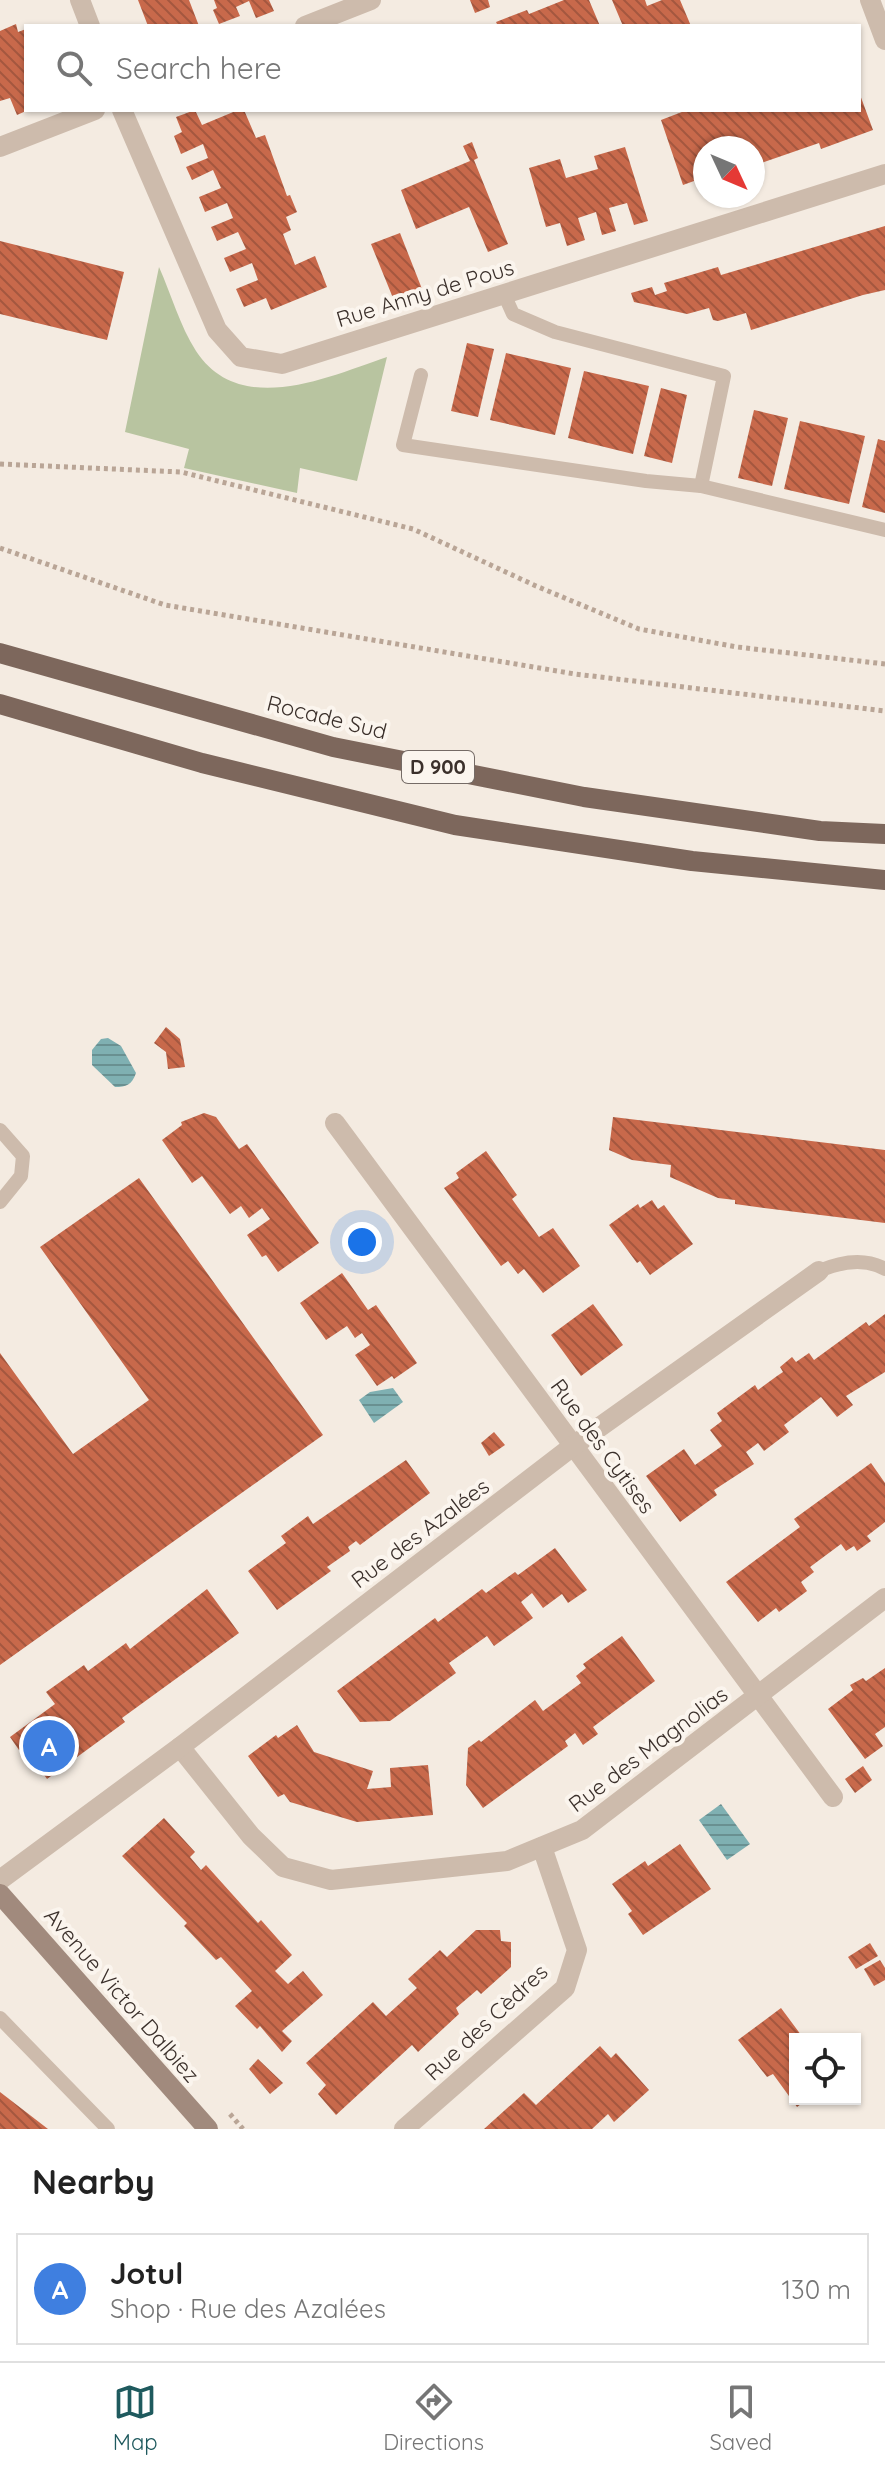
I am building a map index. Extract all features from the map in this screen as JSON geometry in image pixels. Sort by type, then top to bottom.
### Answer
[{"type":"main road","name":"Rocade Sud","points":[[0,653],[333,747],[584,797],[820,831],[885,834]]},
{"type":"main road","name":"D 900","points":[[0,704],[202,763],[455,825],[692,861],[885,880]]},
{"type":"street","points":[[80,0],[89,24]]},
{"type":"street","points":[[310,24],[371,0]]},
{"type":"street","points":[[870,0],[885,40]]},
{"type":"street","points":[[0,147],[90,112]]},
{"type":"street","name":"Rue Anny de Pous","points":[[123,112],[217,330],[241,357],[282,364],[885,174]]},
{"type":"street","name":"Rue des Cytises","points":[[335,1123],[833,1797]]},
{"type":"street","name":"Rue des Azalées","points":[[0,1880],[180,1747],[573,1446],[819,1271]]},
{"type":"street","name":"Rue des Magnolias","points":[[180,1747],[251,1836],[283,1867],[331,1880],[507,1861],[582,1830],[885,1598]]},
{"type":"street","name":"Rue des Cèdres","points":[[404,2129],[565,1988],[577,1950],[542,1847]]},
{"type":"street","name":"Avenue Victor Dalbiez","points":[[0,1894],[208,2129]]},
{"type":"lane","points":[[504,294],[513,314],[555,332],[724,376],[701,486]]},
{"type":"lane","points":[[421,375],[403,445],[646,481],[701,486],[885,530]]},
{"type":"lane","points":[[0,1130],[23,1156],[21,1176],[0,1202]]},
{"type":"lane","name":"Rue des Azalées","points":[[819,1271],[840,1262],[875,1263],[885,1269]]},
{"type":"lane","points":[[0,2018],[108,2129]]},
{"type":"path","points":[[0,464],[181,472],[413,529],[639,629],[737,647],[885,664]]},
{"type":"path","points":[[0,548],[165,605],[575,674],[885,711]]},
{"type":"green space","points":[[159,267],[180,321],[196,351],[214,371],[236,383],[260,388],[286,387],[312,382],[387,357],[357,481],[300,468],[297,493],[184,468],[189,449],[125,432]]},
{"type":"water","points":[[108,1038],[121,1046],[136,1073],[125,1086],[115,1087],[92,1065],[92,1050],[101,1039]]},
{"type":"water","points":[[393,1388],[403,1402],[374,1423],[359,1400],[370,1392]]},
{"type":"water","points":[[721,1804],[750,1844],[727,1860],[699,1820]]},
{"type":"building","points":[[138,0],[189,0],[198,24],[147,24]]},
{"type":"building","points":[[214,0],[269,0],[274,11],[256,18],[249,1],[236,7],[240,16],[219,24],[213,10],[217,8]]},
{"type":"building","points":[[470,0],[488,0],[490,7],[475,13]]},
{"type":"building","points":[[564,0],[589,0],[599,24],[496,22],[527,10],[529,14]]},
{"type":"building","points":[[612,0],[645,0],[647,6],[662,0],[680,0],[690,24],[622,24]]},
{"type":"building","points":[[16,24],[18,32],[24,30],[24,112],[17,115],[10,98],[0,101],[0,31]]},
{"type":"building","points":[[861,97],[873,130],[821,149],[819,143],[765,162],[765,136],[693,136],[693,181],[683,185],[661,120],[682,112],[861,112]]},
{"type":"building","points":[[196,112],[202,125],[233,112],[245,112],[256,138],[265,135],[287,196],[290,195],[297,212],[286,217],[291,230],[283,234],[295,265],[315,256],[327,287],[271,310],[266,298],[244,307],[236,289],[258,280],[252,263],[230,272],[224,258],[246,249],[238,232],[217,241],[211,227],[233,218],[227,203],[205,212],[199,197],[221,188],[213,170],[192,180],[186,167],[208,158],[203,144],[181,154],[174,136],[182,132],[176,117]]},
{"type":"building","points":[[472,142],[478,158],[474,160],[508,244],[488,252],[469,207],[416,229],[401,190],[470,161],[463,146]]},
{"type":"building","points":[[625,147],[648,221],[634,225],[627,203],[609,208],[616,231],[602,235],[596,212],[578,218],[585,240],[567,246],[560,223],[546,227],[529,168],[560,159],[566,178],[598,169],[594,156]]},
{"type":"building","points":[[885,226],[885,290],[751,330],[746,313],[718,321],[713,320],[709,308],[687,314],[634,302],[631,293],[652,287],[655,295],[667,291],[664,283],[718,267],[721,275]]},
{"type":"building","points":[[400,233],[422,289],[393,298],[371,244]]},
{"type":"building","points":[[0,241],[124,272],[107,340],[0,314]]},
{"type":"building","points":[[467,343],[494,349],[478,417],[451,411]]},
{"type":"building","points":[[506,353],[571,368],[555,435],[490,420]]},
{"type":"building","points":[[584,371],[649,386],[633,454],[568,438]]},
{"type":"building","points":[[661,388],[687,395],[672,463],[644,456]]},
{"type":"building","points":[[754,410],[788,418],[772,486],[738,478]]},
{"type":"building","points":[[800,421],[865,436],[849,504],[784,489]]},
{"type":"building","points":[[878,439],[885,441],[885,513],[862,507]]},
{"type":"building","points":[[166,1027],[180,1039],[185,1067],[168,1069],[166,1052],[154,1043]]},
{"type":"building","points":[[204,1113],[216,1117],[239,1149],[247,1144],[319,1243],[278,1272],[266,1255],[262,1257],[247,1235],[270,1219],[262,1208],[249,1218],[241,1206],[230,1214],[202,1176],[192,1183],[162,1140],[182,1125],[181,1122]]},
{"type":"building","points":[[613,1117],[885,1150],[885,1223],[735,1204],[735,1200],[718,1198],[670,1177],[671,1165],[632,1160],[609,1150]]},
{"type":"building","points":[[486,1151],[517,1195],[512,1199],[539,1237],[553,1228],[580,1266],[543,1293],[524,1269],[518,1274],[508,1261],[501,1266],[444,1188],[459,1178],[456,1173]]},
{"type":"building","points":[[139,1178],[323,1435],[0,1665],[0,1353],[73,1454],[149,1400],[40,1247]]},
{"type":"building","points":[[652,1200],[658,1209],[664,1205],[693,1244],[650,1275],[640,1261],[637,1263],[609,1225],[638,1204],[640,1208]]},
{"type":"building","points":[[342,1273],[368,1310],[376,1305],[417,1363],[394,1379],[392,1376],[377,1386],[355,1355],[370,1345],[362,1333],[355,1338],[347,1326],[326,1340],[300,1303]]},
{"type":"building","points":[[593,1304],[623,1345],[581,1376],[551,1335]]},
{"type":"building","points":[[885,1314],[885,1372],[846,1396],[853,1405],[837,1417],[821,1397],[784,1425],[789,1432],[764,1451],[758,1443],[746,1452],[754,1464],[714,1490],[717,1495],[680,1522],[646,1476],[684,1449],[695,1465],[722,1446],[710,1430],[722,1421],[717,1413],[755,1385],[758,1390],[783,1372],[780,1367],[792,1357],[796,1362],[809,1353],[814,1360],[866,1322],[869,1326]]},
{"type":"building","points":[[494,1432],[505,1445],[489,1456],[481,1443]]},
{"type":"building","points":[[406,1460],[430,1493],[360,1545],[356,1541],[348,1547],[350,1551],[327,1567],[331,1571],[277,1610],[248,1571],[286,1543],[281,1536],[308,1516],[313,1524]]},
{"type":"building","points":[[871,1463],[885,1483],[885,1522],[867,1536],[871,1541],[857,1551],[854,1546],[846,1551],[841,1544],[810,1567],[814,1572],[801,1582],[807,1591],[779,1612],[776,1608],[758,1622],[726,1582],[800,1527],[794,1519]]},
{"type":"building","points":[[555,1548],[587,1590],[568,1603],[562,1594],[543,1608],[532,1593],[521,1602],[533,1618],[494,1646],[487,1636],[449,1663],[456,1673],[390,1721],[360,1722],[337,1691],[435,1618],[438,1622],[482,1589],[486,1593],[515,1572],[518,1575]]},
{"type":"building","points":[[207,1589],[239,1633],[122,1718],[125,1722],[47,1779],[24,1746],[19,1750],[10,1737],[55,1704],[46,1692],[84,1665],[88,1671],[126,1643],[130,1649]]},
{"type":"building","points":[[622,1636],[655,1681],[593,1727],[598,1734],[583,1745],[575,1733],[565,1741],[568,1746],[483,1808],[466,1785],[468,1748],[479,1740],[481,1742],[535,1700],[543,1711],[581,1683],[576,1676],[586,1668],[583,1664]]},
{"type":"building","points":[[885,1668],[885,1727],[875,1734],[883,1746],[865,1759],[828,1709],[853,1690],[850,1685],[863,1678],[866,1681]]},
{"type":"building","points":[[297,1725],[314,1752],[373,1771],[367,1789],[391,1787],[390,1768],[428,1765],[433,1815],[357,1822],[290,1802],[284,1794],[278,1797],[248,1756],[276,1735],[278,1738]]},
{"type":"building","points":[[863,1766],[872,1780],[855,1793],[845,1779]]},
{"type":"building","points":[[164,1818],[195,1852],[190,1857],[201,1870],[206,1865],[258,1923],[261,1920],[292,1955],[275,1971],[288,1984],[303,1971],[323,1995],[282,2031],[292,2041],[282,2052],[260,2026],[257,2029],[235,2006],[252,1991],[221,1957],[216,1960],[184,1926],[187,1923],[122,1856]]},
{"type":"building","points":[[680,1844],[711,1889],[643,1935],[628,1914],[632,1911],[612,1884],[645,1861],[648,1866]]},
{"type":"building","points":[[476,1930],[500,1930],[501,1941],[511,1942],[511,1967],[481,1994],[477,1990],[456,2008],[459,2014],[418,2052],[412,2045],[336,2115],[318,2094],[326,2085],[306,2063],[373,2002],[386,2016],[417,1988],[408,1979],[440,1950],[447,1957]]},
{"type":"building","points":[[870,1943],[878,1956],[856,1969],[848,1957]]},
{"type":"building","points":[[880,1960],[885,1968],[885,1980],[874,1986],[864,1969]]},
{"type":"building","points":[[781,2008],[800,2033],[789,2033],[789,2096],[773,2074],[767,2077],[738,2040]]},
{"type":"building","points":[[600,2046],[611,2058],[616,2053],[649,2090],[614,2122],[608,2114],[592,2129],[484,2129],[524,2093],[536,2105]]},
{"type":"building","points":[[258,2059],[283,2083],[270,2094],[249,2069]]},
{"type":"building","points":[[0,2092],[48,2129],[0,2129]]},
{"type":"place","name":"Jotul","points":[[49,1746]]}]
